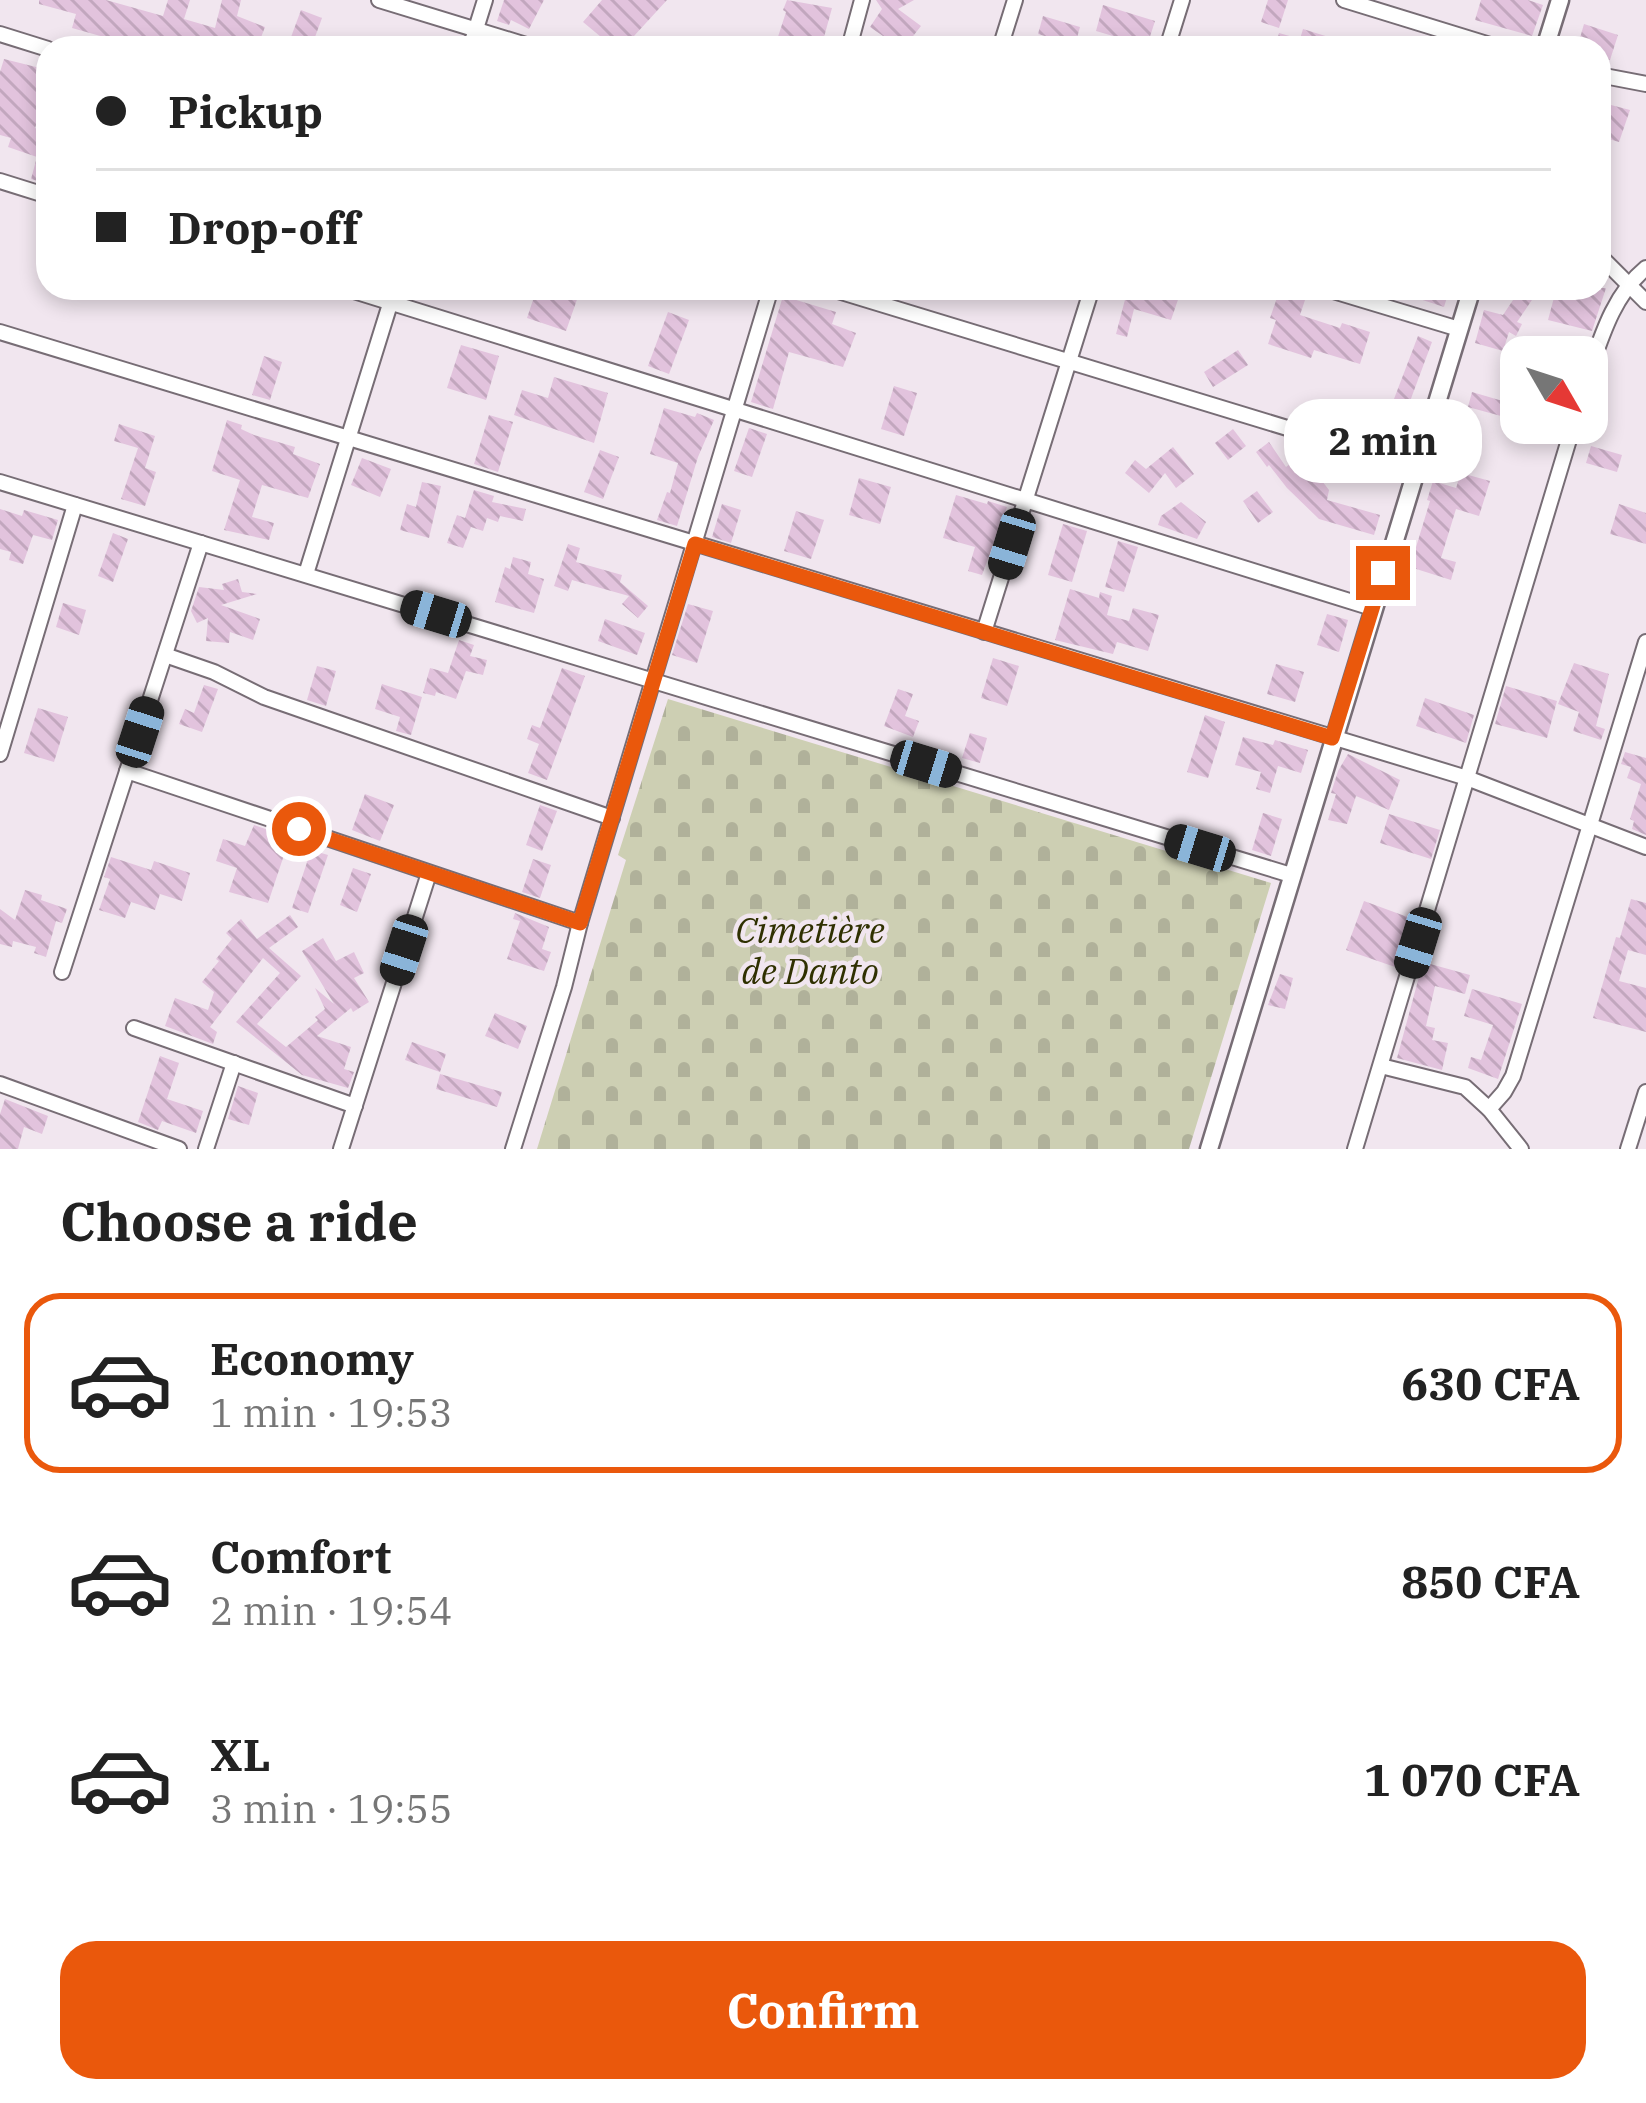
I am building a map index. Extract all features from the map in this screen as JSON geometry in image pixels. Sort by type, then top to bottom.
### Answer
[{"type":"street","points":[[379,0],[496,36]]},
{"type":"street","points":[[474,36],[485,0]]},
{"type":"street","points":[[852,36],[862,0]]},
{"type":"street","points":[[1004,36],[1015,0]]},
{"type":"street","points":[[1171,36],[1182,0]]},
{"type":"street","points":[[1344,0],[1461,36]]},
{"type":"street","points":[[1550,36],[1560,0]]},
{"type":"street","points":[[0,34],[36,45]]},
{"type":"street","points":[[1611,77],[1646,84]]},
{"type":"street","points":[[0,181],[36,192]]},
{"type":"street","points":[[1611,267],[1646,302]]},
{"type":"street","points":[[1603,336],[1628,283],[1646,268]]},
{"type":"street","points":[[306,574],[391,300]]},
{"type":"street","points":[[408,300],[735,410],[1372,608]]},
{"type":"street","points":[[513,1149],[767,300]]},
{"type":"street","points":[[867,300],[1415,467]]},
{"type":"street","points":[[984,632],[1088,300]]},
{"type":"street","points":[[1363,300],[1459,329]]},
{"type":"street","points":[[1209,1149],[1468,300]]},
{"type":"street","points":[[0,332],[1467,778],[1646,847]]},
{"type":"street","points":[[1355,1149],[1568,444]]},
{"type":"street","points":[[0,482],[1291,875]]},
{"type":"street","points":[[0,754],[75,505]]},
{"type":"street","points":[[62,972],[201,543]]},
{"type":"street","points":[[1489,1109],[1513,1076],[1646,642]]},
{"type":"street","points":[[165,655],[264,697],[612,818]]},
{"type":"street","points":[[127,771],[580,923]]},
{"type":"street","points":[[341,1149],[429,872]]},
{"type":"street","points":[[134,1028],[355,1106]]},
{"type":"street","points":[[206,1149],[233,1063]]},
{"type":"street","points":[[1381,1066],[1465,1088],[1521,1149]]},
{"type":"street","points":[[0,1084],[179,1149]]},
{"type":"street","points":[[1628,1149],[1646,1092]]},
{"type":"green space","name":"Cimetière de Danto","points":[[668,699],[1271,883],[1189,1149],[537,1149],[626,860],[618,855]]},
{"type":"building","points":[[39,0],[106,0],[163,16],[168,0],[190,0],[184,19],[215,28],[222,0],[241,0],[237,16],[265,27],[262,36],[100,36],[72,28],[76,14],[39,4]]},
{"type":"building","points":[[504,0],[544,0],[529,29],[511,20],[509,25],[497,21]]},
{"type":"building","points":[[602,0],[667,0],[634,36],[600,36],[583,22]]},
{"type":"building","points":[[787,0],[832,8],[824,36],[778,36]]},
{"type":"building","points":[[876,0],[914,0],[898,9],[921,26],[913,36],[883,36],[870,27],[882,9]]},
{"type":"building","points":[[1268,0],[1288,0],[1279,28],[1261,22]]},
{"type":"building","points":[[1481,0],[1528,0],[1543,5],[1532,36],[1475,20]]},
{"type":"building","points":[[1103,5],[1155,21],[1150,36],[1096,31]]},
{"type":"building","points":[[301,10],[322,18],[315,36],[291,36]]},
{"type":"building","points":[[1043,16],[1080,27],[1078,36],[1038,34]]},
{"type":"building","points":[[1584,24],[1618,35],[1611,57],[1611,36],[1580,36]]},
{"type":"building","points":[[4,59],[36,67],[36,157],[8,147],[11,138],[0,135]]},
{"type":"building","points":[[1611,105],[1630,110],[1619,142],[1611,140]]},
{"type":"building","points":[[533,300],[577,300],[566,331],[527,318]]},
{"type":"building","points":[[782,300],[836,312],[832,324],[856,333],[843,367],[789,352],[773,409],[751,402]]},
{"type":"building","points":[[1125,300],[1178,300],[1171,320],[1134,309],[1127,337],[1116,334]]},
{"type":"building","points":[[1276,300],[1305,300],[1300,315],[1370,332],[1360,364],[1314,350],[1311,358],[1268,344],[1276,320],[1270,318]]},
{"type":"building","points":[[1513,300],[1532,300],[1517,322],[1522,324],[1516,336],[1509,332],[1500,336],[1500,350],[1475,343],[1484,310],[1503,315]]},
{"type":"building","points":[[1553,300],[1602,300],[1592,331],[1548,320]]},
{"type":"building","points":[[668,312],[689,320],[669,374],[648,366]]},
{"type":"building","points":[[1418,336],[1432,342],[1409,404],[1394,399]]},
{"type":"building","points":[[461,345],[499,356],[486,400],[447,388]]},
{"type":"building","points":[[1238,350],[1248,365],[1213,387],[1204,372]]},
{"type":"building","points":[[264,356],[282,362],[270,400],[252,395]]},
{"type":"building","points":[[554,377],[608,393],[594,443],[514,415],[522,390],[548,398]]},
{"type":"building","points":[[894,386],[917,393],[904,436],[881,429]]},
{"type":"building","points":[[1472,392],[1500,400],[1500,416],[1468,407]]},
{"type":"building","points":[[1357,400],[1377,406],[1368,437],[1348,431]]},
{"type":"building","points":[[664,408],[714,420],[677,526],[657,520],[678,463],[650,454]]},
{"type":"building","points":[[489,415],[513,422],[498,472],[474,464]]},
{"type":"building","points":[[227,420],[254,435],[295,447],[293,454],[320,464],[308,498],[262,485],[252,517],[274,523],[269,540],[224,530],[240,480],[212,471]]},
{"type":"building","points":[[119,424],[155,436],[145,468],[156,472],[145,506],[121,499],[138,448],[114,441]]},
{"type":"building","points":[[749,428],[767,434],[752,477],[734,471]]},
{"type":"building","points":[[1233,429],[1246,446],[1228,460],[1215,443]]},
{"type":"building","points":[[1269,442],[1286,467],[1302,455],[1329,490],[1327,500],[1380,515],[1374,535],[1319,519],[1256,452]]},
{"type":"building","points":[[1591,446],[1622,455],[1617,472],[1586,463]]},
{"type":"building","points":[[1173,447],[1194,474],[1176,488],[1165,473],[1149,493],[1125,473],[1135,460],[1146,469]]},
{"type":"building","points":[[600,450],[619,457],[603,499],[584,492]]},
{"type":"building","points":[[362,458],[391,469],[380,497],[351,485]]},
{"type":"building","points":[[1461,473],[1490,481],[1479,516],[1456,509],[1441,558],[1456,562],[1451,580],[1410,567],[1433,481],[1456,488]]},
{"type":"building","points":[[859,478],[891,487],[880,524],[849,515]]},
{"type":"building","points":[[422,482],[441,486],[429,538],[400,530],[407,504],[416,507]]},
{"type":"building","points":[[474,490],[494,496],[492,502],[526,509],[523,521],[487,518],[483,531],[471,527],[463,548],[447,543],[457,515],[465,518]]},
{"type":"building","points":[[1257,491],[1273,512],[1258,523],[1243,501]]},
{"type":"building","points":[[956,495],[1007,507],[982,575],[968,571],[975,547],[943,538]]},
{"type":"building","points":[[1181,502],[1206,522],[1197,539],[1158,525],[1161,516]]},
{"type":"building","points":[[722,504],[741,510],[731,543],[712,537]]},
{"type":"building","points":[[1619,504],[1646,513],[1646,544],[1610,534]]},
{"type":"building","points":[[0,509],[58,520],[52,540],[33,535],[23,564],[9,560],[11,552],[0,549]]},
{"type":"building","points":[[796,511],[824,520],[811,559],[784,551]]},
{"type":"building","points":[[1063,524],[1087,531],[1072,582],[1048,575]]},
{"type":"building","points":[[113,533],[128,539],[113,582],[98,576]]},
{"type":"building","points":[[1118,541],[1138,547],[1124,592],[1105,587]]},
{"type":"building","points":[[568,544],[580,548],[576,562],[622,575],[620,582],[648,606],[638,618],[622,604],[629,596],[572,580],[568,591],[554,586]]},
{"type":"building","points":[[513,557],[531,562],[528,574],[544,579],[534,613],[495,602],[505,567],[510,569]]},
{"type":"building","points":[[238,579],[242,592],[257,594],[221,605],[260,619],[253,640],[230,632],[229,643],[206,641],[208,618],[197,623],[191,611],[199,587],[224,590],[222,584]]},
{"type":"building","points":[[1070,589],[1099,598],[1100,592],[1112,596],[1107,615],[1129,621],[1133,608],[1159,615],[1148,651],[1117,642],[1113,654],[1055,640]]},
{"type":"building","points":[[63,603],[86,610],[79,635],[56,627]]},
{"type":"building","points":[[688,604],[713,611],[697,663],[672,655]]},
{"type":"building","points":[[1327,614],[1348,620],[1339,652],[1317,645]]},
{"type":"building","points":[[605,619],[645,633],[637,655],[598,641]]},
{"type":"building","points":[[459,640],[474,645],[470,656],[487,660],[483,675],[466,671],[456,699],[423,693],[430,668],[448,673]]},
{"type":"building","points":[[993,658],[1019,666],[1007,706],[981,698]]},
{"type":"building","points":[[1574,663],[1609,674],[1596,726],[1605,729],[1601,740],[1573,731],[1579,712],[1558,704]]},
{"type":"building","points":[[1276,664],[1304,672],[1295,702],[1267,694]]},
{"type":"building","points":[[317,666],[336,671],[326,706],[307,700]]},
{"type":"building","points":[[562,668],[585,676],[547,780],[528,773],[539,744],[527,739],[532,725],[540,728]]},
{"type":"building","points":[[382,684],[422,697],[411,735],[396,731],[400,717],[375,709]]},
{"type":"building","points":[[204,685],[218,689],[202,732],[179,724],[185,709],[194,713]]},
{"type":"building","points":[[1506,686],[1557,701],[1547,738],[1495,724]]},
{"type":"building","points":[[898,689],[913,694],[905,716],[919,721],[913,737],[884,726]]},
{"type":"building","points":[[1425,698],[1474,715],[1466,743],[1416,726]]},
{"type":"building","points":[[38,708],[68,717],[54,762],[24,753]]},
{"type":"building","points":[[1205,715],[1225,722],[1208,778],[1187,772]]},
{"type":"building","points":[[970,733],[987,738],[980,763],[962,758]]},
{"type":"building","points":[[1243,737],[1308,750],[1301,773],[1278,766],[1270,793],[1256,789],[1261,772],[1235,765]]},
{"type":"building","points":[[1625,752],[1646,758],[1646,835],[1632,829],[1630,819],[1641,784],[1627,778],[1631,767],[1621,764]]},
{"type":"building","points":[[1348,754],[1400,780],[1389,810],[1356,796],[1347,824],[1328,820],[1336,794],[1331,793]]},
{"type":"building","points":[[365,794],[394,805],[380,841],[352,830]]},
{"type":"building","points":[[540,805],[557,811],[542,851],[526,845]]},
{"type":"building","points":[[1263,813],[1282,819],[1271,856],[1252,850]]},
{"type":"building","points":[[1389,814],[1440,830],[1431,859],[1380,843]]},
{"type":"building","points":[[254,825],[292,838],[268,903],[229,892],[237,868],[216,861],[223,839],[245,846]]},
{"type":"building","points":[[311,850],[328,855],[308,913],[292,908]]},
{"type":"building","points":[[111,857],[151,870],[154,861],[190,873],[182,901],[160,894],[155,910],[131,902],[125,918],[99,910],[110,879],[104,877]]},
{"type":"building","points":[[533,859],[551,865],[540,898],[522,892]]},
{"type":"building","points":[[353,868],[371,874],[357,912],[340,905]]},
{"type":"building","points":[[25,890],[67,909],[62,923],[56,921],[46,957],[34,953],[36,947],[13,941],[12,947],[0,944],[0,909],[15,920]]},
{"type":"building","points":[[1631,899],[1646,903],[1646,955],[1628,950],[1619,981],[1646,988],[1646,1032],[1593,1018]]},
{"type":"building","points":[[1364,901],[1413,919],[1398,968],[1346,950]]},
{"type":"building","points":[[515,913],[549,927],[542,949],[551,952],[544,971],[507,959],[520,921],[513,919]]},
{"type":"building","points":[[290,915],[298,927],[269,948],[301,976],[257,1024],[286,1047],[325,1009],[315,988],[334,1004],[302,951],[323,938],[336,961],[354,952],[364,973],[354,978],[369,1002],[353,1012],[351,1008],[317,1036],[351,1047],[344,1069],[354,1072],[348,1088],[302,1075],[236,1022],[280,973],[263,958],[210,1027],[217,1032],[213,1044],[165,1026],[175,998],[208,1010],[214,992],[202,982],[232,939],[226,933],[241,919],[257,939]]},
{"type":"building","points":[[1423,962],[1470,975],[1465,994],[1435,986],[1426,1026],[1435,1028],[1432,1040],[1448,1043],[1442,1070],[1397,1058]]},
{"type":"building","points":[[1280,974],[1293,978],[1285,1009],[1268,1005]]},
{"type":"building","points":[[1472,989],[1522,1004],[1498,1079],[1468,1068],[1471,1057],[1481,1060],[1493,1025],[1464,1016]]},
{"type":"building","points":[[495,1013],[527,1026],[518,1049],[485,1036]]},
{"type":"building","points":[[412,1042],[446,1054],[440,1072],[405,1060]]},
{"type":"building","points":[[160,1056],[179,1063],[167,1099],[203,1111],[196,1133],[162,1121],[158,1130],[138,1122]]},
{"type":"building","points":[[440,1074],[502,1092],[497,1107],[436,1089]]},
{"type":"building","points":[[238,1086],[258,1093],[249,1125],[228,1119]]},
{"type":"building","points":[[5,1099],[48,1116],[42,1134],[24,1127],[18,1149],[0,1149]]},
{"type":"route","points":[[299,829],[580,923],[695,544],[1332,738],[1383,573]]}]
